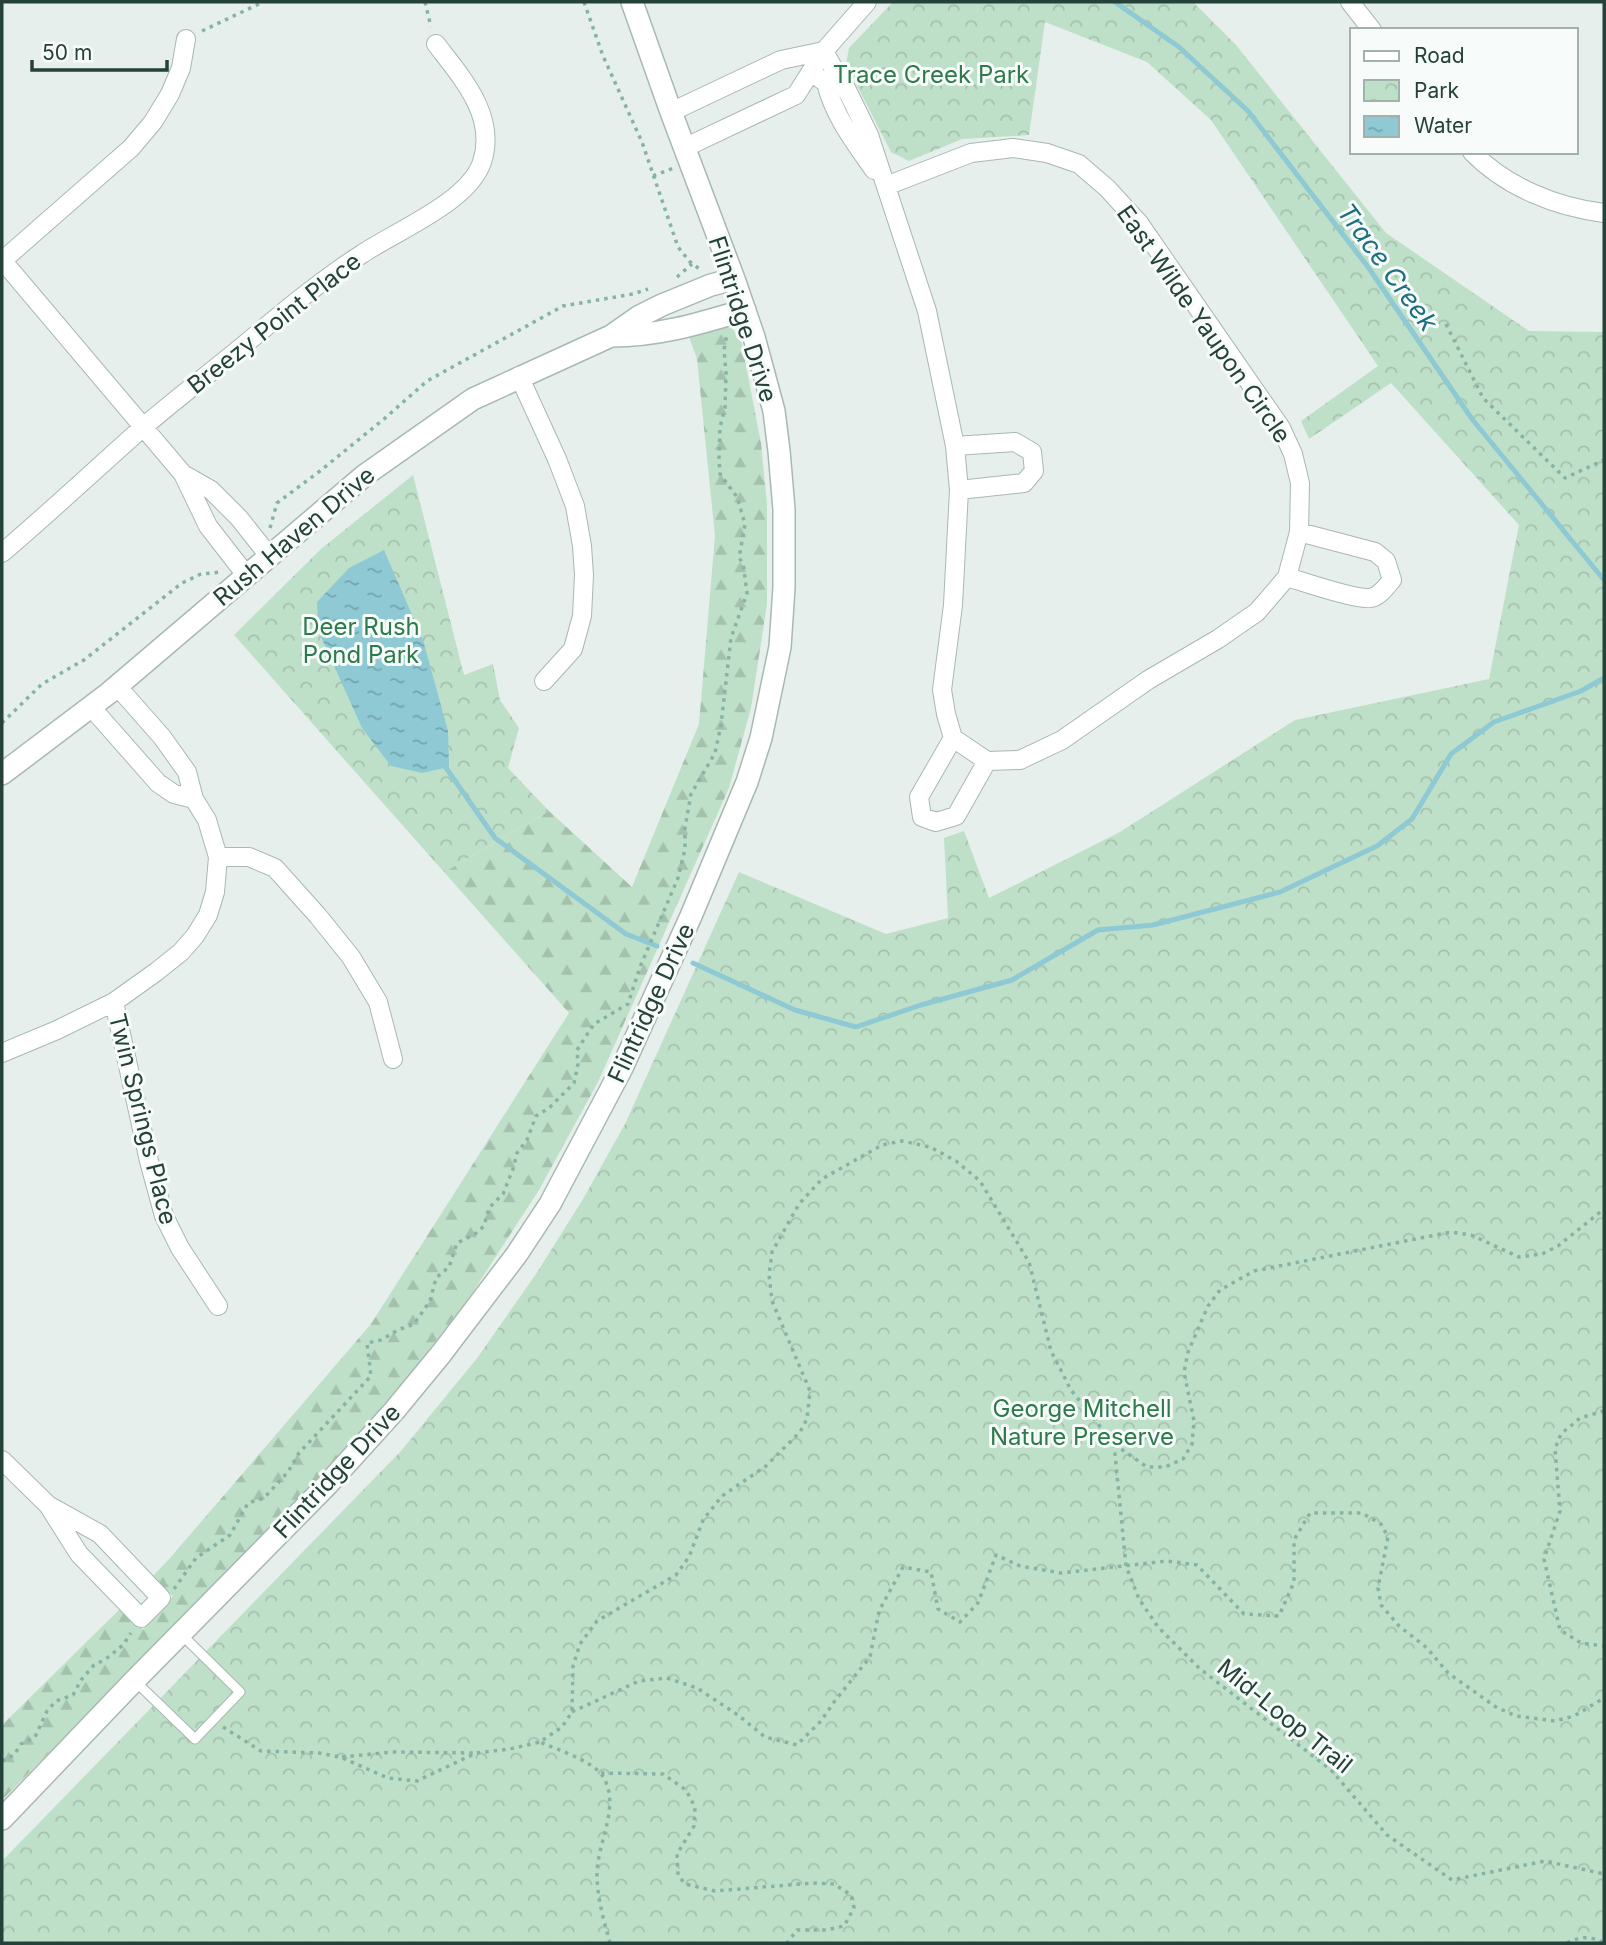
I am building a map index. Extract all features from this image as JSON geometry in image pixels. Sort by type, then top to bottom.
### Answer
[{"type":"street","name":"Flintridge Drive","points":[[2,1819],[328,1484],[394,1412],[517,1254],[550,1204],[622,1068],[691,916],[747,782],[761,738],[780,647],[784,588],[784,509],[774,411],[745,310],[683,156],[671,112],[632,2]]},
{"type":"street","points":[[1354,3],[1371,28]]},
{"type":"street","points":[[683,156],[796,95],[824,51],[861,4]]},
{"type":"street","points":[[186,39],[181,68],[170,94],[146,131],[131,148],[2,260],[183,474],[208,526],[246,575]]},
{"type":"street","name":"Breezy Point Place","points":[[2,553],[144,427],[304,294],[362,254],[454,198],[472,181],[482,163],[487,136],[479,108],[466,83],[436,44]]},
{"type":"street","points":[[671,112],[781,60],[824,51]]},
{"type":"street","points":[[824,51],[841,78],[869,135],[886,186],[927,311],[955,446],[959,490],[953,605],[942,690],[953,738],[987,761],[1020,760],[1062,740],[1148,680],[1218,639],[1257,612],[1287,578],[1353,596],[1371,598],[1382,592],[1392,580],[1386,561],[1375,552],[1299,532]]},
{"type":"street","points":[[811,72],[826,83],[831,102],[886,186]]},
{"type":"street","name":"East Wilde Yaupon Circle","points":[[886,186],[971,153],[1013,148],[1047,153],[1079,164],[1107,187],[1139,223],[1281,428],[1293,454],[1300,483],[1299,532],[1287,578]]},
{"type":"street","points":[[1474,154],[1508,180],[1538,196],[1571,207],[1604,213]]},
{"type":"street","name":"Rush Haven Drive","points":[[2,774],[91,707],[365,475],[473,399],[611,336],[638,317],[662,305],[711,285],[734,279]]},
{"type":"street","name":"Rush Haven Drive","points":[[611,336],[669,332],[745,310]]},
{"type":"street","points":[[519,376],[575,506],[582,546],[582,616],[573,649],[544,681]]},
{"type":"street","points":[[955,446],[1015,442],[1032,453],[1034,471],[1024,483],[959,490]]},
{"type":"street","points":[[183,474],[211,490],[239,518],[269,556]]},
{"type":"street","points":[[2,1053],[114,1002],[181,952],[208,915],[215,892],[218,857],[206,820],[194,799],[187,772],[162,737],[117,685]]},
{"type":"street","points":[[91,707],[158,783],[174,794],[194,799]]},
{"type":"street","points":[[953,738],[919,797],[922,817],[936,822],[956,816],[987,761]]},
{"type":"street","points":[[218,857],[250,857],[275,868],[318,916],[351,957],[378,1002],[393,1059]]},
{"type":"street","name":"Twin Springs Place","points":[[114,1002],[164,1216],[180,1248],[218,1306]]},
{"type":"street","points":[[2,1460],[48,1505],[79,1553],[141,1618],[160,1598],[100,1534],[48,1505]]},
{"type":"lane","points":[[134,1681],[195,1739],[213,1721],[240,1692],[180,1634]]},
{"type":"path","points":[[186,39],[263,2]]},
{"type":"path","points":[[425,2],[436,44]]},
{"type":"path","points":[[584,2],[603,56],[642,142],[678,247],[690,262],[708,274],[711,285]]},
{"type":"path","points":[[653,176],[683,156]]},
{"type":"path","points":[[160,1598],[174,1589],[196,1558],[230,1535],[248,1503],[264,1498],[288,1472],[299,1453],[371,1376],[367,1343],[382,1340],[414,1324],[430,1301],[436,1278],[449,1267],[457,1243],[484,1226],[489,1208],[503,1194],[517,1153],[527,1140],[536,1115],[549,1108],[574,1083],[578,1064],[577,1050],[594,1024],[628,1004],[640,967],[678,878],[685,849],[685,828],[691,794],[715,753],[731,638],[747,593],[743,563],[739,558],[745,524],[737,497],[720,474],[720,427],[726,408],[724,350],[727,327],[723,316]]},
{"type":"path","points":[[1446,324],[1483,398],[1565,478],[1604,460]]},
{"type":"path","points":[[572,1712],[573,1666],[580,1644],[597,1621],[676,1575],[689,1557],[703,1520],[722,1496],[766,1466],[800,1432],[807,1419],[810,1391],[772,1301],[769,1275],[772,1252],[799,1203],[822,1179],[881,1144],[902,1141],[930,1147],[956,1161],[980,1181],[1029,1262],[1051,1351],[1071,1390],[1114,1444],[1147,1467],[1165,1466],[1182,1459],[1192,1444],[1194,1421],[1184,1372],[1188,1353],[1208,1306],[1220,1290],[1254,1271],[1451,1232],[1471,1235],[1519,1257],[1542,1254],[1558,1246],[1604,1209]]},
{"type":"path","points":[[1604,1411],[1580,1418],[1561,1434],[1555,1449],[1560,1511],[1544,1559],[1560,1630],[1581,1643],[1604,1646]]},
{"type":"path","name":"Mid-Loop Trail","points":[[1114,1444],[1126,1566],[1139,1599],[1158,1627],[1199,1668],[1331,1770],[1387,1835],[1452,1880],[1545,1861],[1604,1874]]},
{"type":"path","points":[[340,1758],[392,1752],[476,1753],[540,1742],[562,1727],[572,1712],[639,1681],[667,1678],[697,1688],[765,1737],[797,1745],[821,1721],[870,1657],[879,1611],[903,1567],[931,1572],[938,1609],[960,1622],[978,1603],[996,1555],[1020,1566],[1061,1573],[1167,1561],[1197,1565],[1244,1615],[1279,1616],[1294,1582],[1294,1539],[1310,1513],[1362,1513],[1381,1524],[1388,1537],[1378,1588],[1381,1605],[1399,1626],[1427,1648],[1448,1673],[1496,1707],[1516,1716],[1555,1721],[1574,1716],[1604,1698]]},
{"type":"path","points":[[2,1761],[14,1755],[21,1744],[35,1737],[47,1711],[55,1701],[73,1695],[94,1665],[123,1645],[141,1618]]},
{"type":"path","points":[[213,1721],[261,1751],[319,1753],[340,1758],[388,1778],[417,1781],[476,1753]]},
{"type":"path","points":[[540,1742],[591,1765],[601,1773],[609,1792],[609,1808],[597,1872],[599,1895],[610,1943]]},
{"type":"path","points":[[601,1773],[663,1774],[686,1790],[695,1807],[694,1826],[677,1854],[678,1875],[685,1884],[715,1891],[813,1883],[834,1884],[851,1895],[854,1908],[844,1926],[826,1930],[797,1930],[787,1943]]},
{"type":"path","points":[[1567,1943],[1594,1937],[1604,1943]]},
{"type":"green space","name":"George Mitchell Nature Preserve","points":[[893,2],[1193,2],[1236,45],[1386,233],[1529,331],[1604,332],[1604,1943],[2,1943],[2,1861],[401,1451],[478,1357],[536,1274],[583,1199],[625,1124],[739,872],[886,934],[948,918],[944,838],[964,831],[989,898],[1120,832],[1295,720],[1489,679],[1519,525],[1391,383],[1309,439],[1301,421],[1378,366],[1211,120],[1147,62],[1045,22],[1029,135],[962,139],[909,161],[891,152],[846,64],[849,48]]},
{"type":"green space","points":[[719,325],[732,328],[741,340],[761,443],[767,504],[767,604],[751,708],[729,788],[598,1082],[539,1190],[469,1298],[407,1378],[330,1469],[2,1800],[2,1725],[120,1609],[143,1629],[173,1596],[152,1577],[371,1324],[569,1013],[444,872],[549,811],[632,887],[699,724],[715,536],[697,359],[688,334]]},
{"type":"green space","name":"Deer Rush Pond Park","points":[[413,475],[464,675],[493,664],[500,700],[519,728],[508,768],[549,811],[444,872],[234,635],[321,549]]},
{"type":"water","points":[[384,550],[423,640],[448,731],[449,767],[422,773],[391,766],[362,728],[318,630],[317,602],[349,568]]},
{"type":"waterway","name":"Trace Creek","points":[[1115,2],[1179,47],[1248,111],[1368,267],[1472,419],[1604,580]]},
{"type":"waterway","points":[[693,963],[795,1010],[856,1027],[921,1005],[1012,980],[1098,930],[1153,925],[1280,892],[1377,846],[1412,819],[1451,754],[1494,722],[1581,691],[1604,678]]},
{"type":"waterway","points":[[442,762],[495,838],[626,934],[657,946]]},
{"type":"park label","name":"Trace Creek Park","points":[[931,74]]}]
